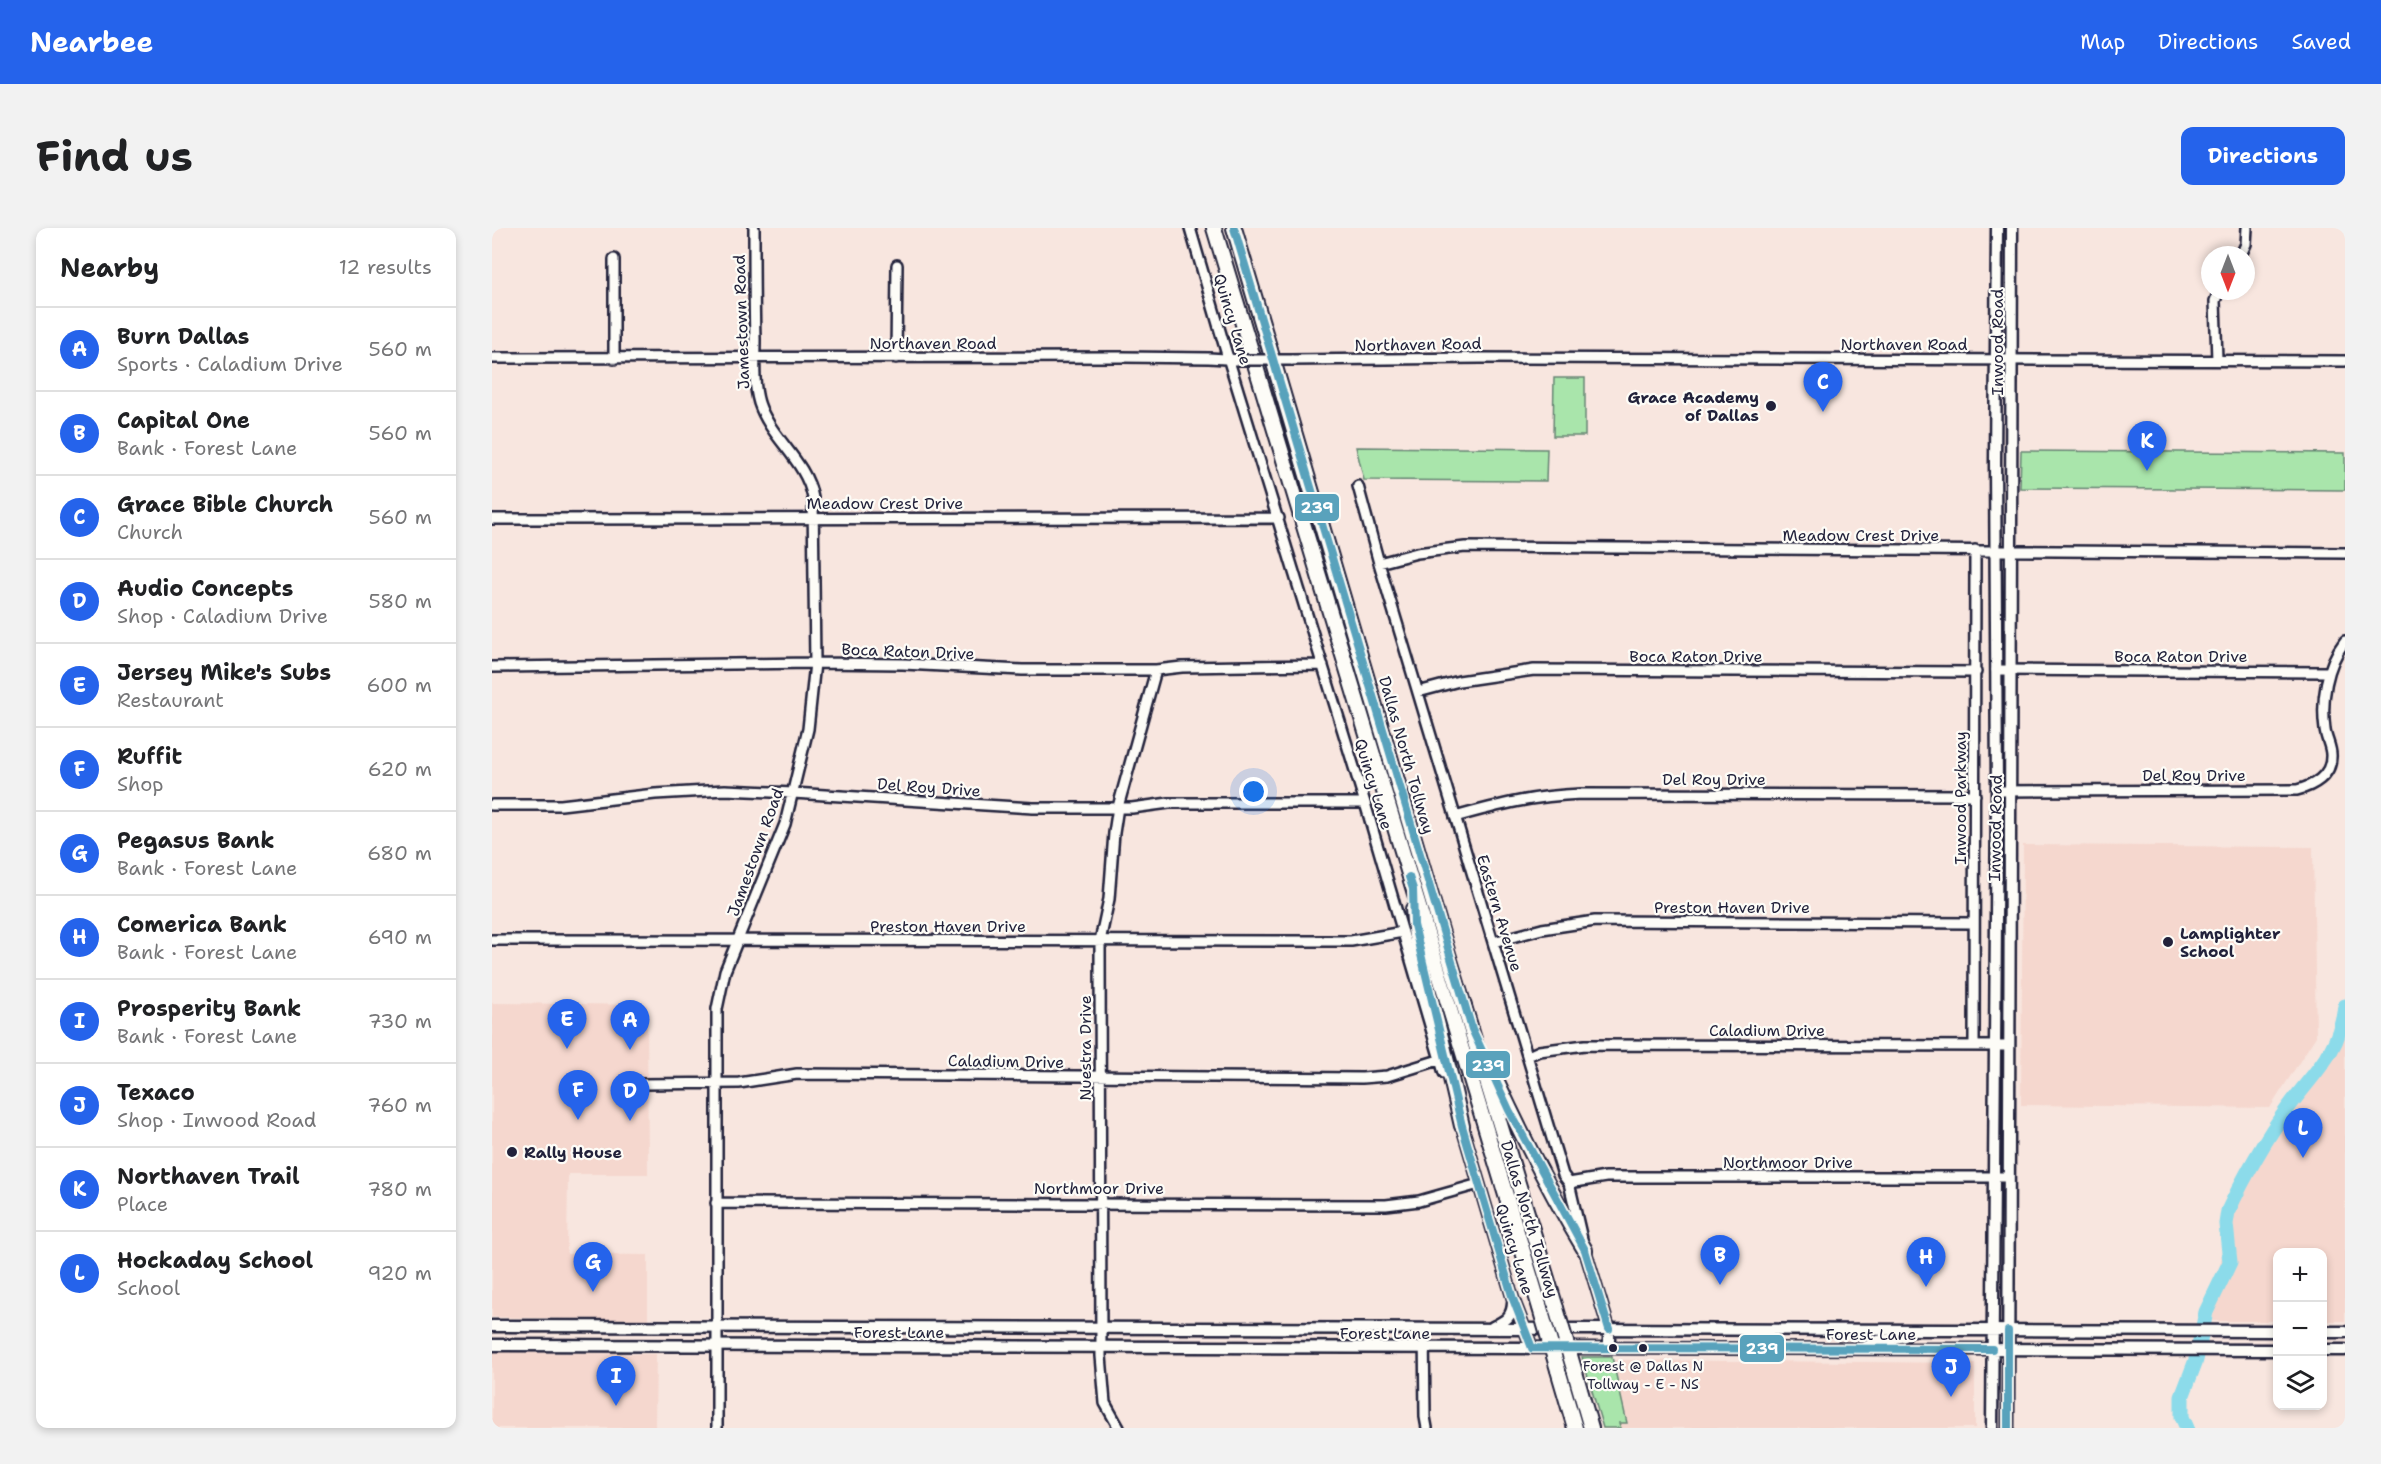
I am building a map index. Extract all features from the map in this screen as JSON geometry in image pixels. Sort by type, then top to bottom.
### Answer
[{"type":"highway","name":"Dallas North Tollway","points":[[1214,228],[1575,1428]]},
{"type":"highway","name":"Dallas North Tollway","points":[[1234,228],[1591,1428]]},
{"type":"highway","points":[[1413,889],[1414,926],[1462,1125]]},
{"type":"highway","points":[[1472,1029],[1509,1110],[1563,1214],[1585,1250]]},
{"type":"main road","name":"Inwood Road","points":[[1992,1428],[1997,791],[1997,228]]},
{"type":"main road","name":"Inwood Road","points":[[2008,1428],[2012,228]]},
{"type":"main road","points":[[1996,897],[2010,897]]},
{"type":"main road","name":"Quincy Lane","points":[[1462,1125],[1514,1299],[1532,1348]]},
{"type":"main road","name":"Eastern Avenue","points":[[1585,1250],[1609,1329],[1609,1348]]},
{"type":"main road","points":[[1490,1329],[1507,1320],[1513,1311],[1514,1299]]},
{"type":"main road","name":"Forest Lane","points":[[492,1326],[2273,1331]]},
{"type":"main road","points":[[629,1327],[630,1346]]},
{"type":"main road","points":[[887,1328],[887,1347]]},
{"type":"main road","points":[[1208,1329],[1208,1347]]},
{"type":"main road","points":[[1311,1329],[1311,1347]]},
{"type":"main road","points":[[1818,1330],[1818,1349]]},
{"type":"main road","points":[[1860,1349],[1878,1341],[1905,1336],[1910,1330]]},
{"type":"main road","points":[[2327,1332],[2345,1332]]},
{"type":"main road","name":"Forest Lane","points":[[492,1345],[2273,1350]]},
{"type":"main road","points":[[2327,1350],[2345,1350]]},
{"type":"street","name":"Jamestown Road","points":[[717,1428],[717,1009],[725,972],[777,844],[793,793],[808,729],[815,663],[813,498],[807,476],[772,429],[759,401],[755,358],[753,228]]},
{"type":"street","name":"Quincy Lane","points":[[1190,228],[1404,932],[1439,1060],[1462,1125]]},
{"type":"street","points":[[2245,246],[2247,228]]},
{"type":"street","points":[[614,259],[614,359]]},
{"type":"street","points":[[896,358],[897,266]]},
{"type":"street","points":[[2215,300],[2217,360]]},
{"type":"street","name":"Northaven Road","points":[[492,358],[2345,361]]},
{"type":"street","name":"Eastern Avenue","points":[[1358,486],[1379,563],[1563,1175],[1569,1183],[1585,1250]]},
{"type":"street","name":"Meadow Crest Drive","points":[[492,519],[1279,518]]},
{"type":"street","name":"Meadow Crest Drive","points":[[1379,563],[1417,553],[1465,547],[2345,553]]},
{"type":"street","name":"Inwood Parkway","points":[[1974,1046],[1976,550]]},
{"type":"street","points":[[2329,672],[2345,642]]},
{"type":"street","name":"Boca Raton Drive","points":[[492,667],[815,663],[903,664],[1022,670],[1156,670],[1192,667],[1323,665]]},
{"type":"street","name":"Nuestra Drive","points":[[1119,1428],[1109,1412],[1103,1391],[1101,1346],[1100,940],[1109,899],[1118,807],[1156,670]]},
{"type":"street","name":"Boca Raton Drive","points":[[1418,692],[1459,681],[1534,670],[1976,672]]},
{"type":"street","name":"Boca Raton Drive","points":[[1996,670],[2329,672]]},
{"type":"street","name":"Del Roy Drive","points":[[1997,791],[2297,790],[2317,782],[2329,768],[2331,756],[2325,730],[2324,699],[2329,672]]},
{"type":"street","name":"Del Roy Drive","points":[[492,805],[561,805],[699,791],[793,793],[1022,807],[1132,808],[1169,803],[1365,802]]},
{"type":"street","name":"Del Roy Drive","points":[[1455,818],[1530,798],[1581,794],[1975,795]]},
{"type":"street","name":"Preston Haven Drive","points":[[1493,942],[1542,929],[1595,921],[1973,923]]},
{"type":"street","name":"Preston Haven Drive","points":[[492,940],[1351,941],[1404,932]]},
{"type":"street","name":"Caladium Drive","points":[[1528,1056],[1539,1051],[1585,1045],[2008,1046]]},
{"type":"street","name":"Caladium Drive","points":[[643,1084],[739,1083],[796,1074],[1011,1075],[1099,1078],[1362,1078],[1387,1076],[1439,1060]]},
{"type":"street","name":"Northmoor Drive","points":[[1569,1183],[1606,1177],[2008,1178]]},
{"type":"street","name":"Northmoor Drive","points":[[716,1203],[1386,1205],[1419,1201],[1479,1184]]},
{"type":"street","points":[[1424,1330],[1427,1428]]},
{"type":"shaded area","name":"Lamplighter School","points":[[2023,845],[2313,847],[2316,1036],[2270,1108],[2021,1105]]},
{"type":"shaded area","points":[[492,1003],[647,1005],[648,1174],[568,1174],[567,1254],[648,1255],[648,1320],[492,1317]]},
{"type":"shaded area","points":[[2345,1016],[2345,1321],[2327,1321],[2327,1248],[2273,1248],[2273,1321],[2212,1321],[2223,1247],[2233,1210],[2289,1113],[2334,1051],[2343,1031]]},
{"type":"shaded area","points":[[492,1352],[656,1354],[655,1428],[492,1428]]},
{"type":"shaded area","points":[[1614,1360],[1975,1363],[1975,1428],[1621,1428],[1619,1423],[1627,1422]]},
{"type":"green space","points":[[1554,378],[1585,378],[1585,436],[1553,436]]},
{"type":"green space","points":[[1356,447],[1547,449],[1546,481],[1364,480]]},
{"type":"green space","points":[[2021,451],[2345,453],[2345,490],[2020,488]]},
{"type":"green space","points":[[1582,1357],[1612,1357],[1627,1423],[1619,1423],[1621,1428],[1603,1428]]},
{"type":"waterway","points":[[2187,1428],[2182,1417],[2182,1397],[2196,1360],[2206,1312],[2230,1262],[2226,1224],[2228,1211],[2272,1131],[2331,1050],[2342,1023],[2345,1006]]},
{"type":"transit line","name":"239","points":[[1234,228],[1472,1029],[1509,1110],[1585,1250],[1609,1329]]},
{"type":"transit line","name":"239","points":[[1409,877],[1413,889],[1414,925],[1462,1126],[1513,1299],[1532,1348]]},
{"type":"transit line","name":"239","points":[[2008,1331],[2008,1428]]},
{"type":"transit line","name":"239","points":[[1532,1348],[1992,1349]]},
{"type":"place","name":"Grace Academy of Dallas","points":[[1771,406]]},
{"type":"place","name":"Grace Bible Church","points":[[1823,412]]},
{"type":"place","name":"Northaven Trail","points":[[2147,471]]},
{"type":"place","name":"Lamplighter School","points":[[2168,942]]},
{"type":"place","name":"Jersey Mike's Subs","points":[[567,1049]]},
{"type":"place","name":"Burn Dallas","points":[[630,1050]]},
{"type":"place","name":"Ruffit","points":[[578,1120]]},
{"type":"place","name":"Audio Concepts","points":[[630,1121]]},
{"type":"place","name":"Rally House","points":[[512,1152]]},
{"type":"place","name":"Hockaday School","points":[[2303,1158]]},
{"type":"place","name":"Capital One","points":[[1720,1285]]},
{"type":"place","name":"Comerica Bank","points":[[1926,1287]]},
{"type":"place","name":"Pegasus Bank","points":[[593,1292]]},
{"type":"place","name":"Forest @ Dallas N Tollway - E - NS","points":[[1643,1348]]},
{"type":"place","name":"Texaco","points":[[1951,1397]]},
{"type":"place","name":"Prosperity Bank","points":[[616,1406]]}]
